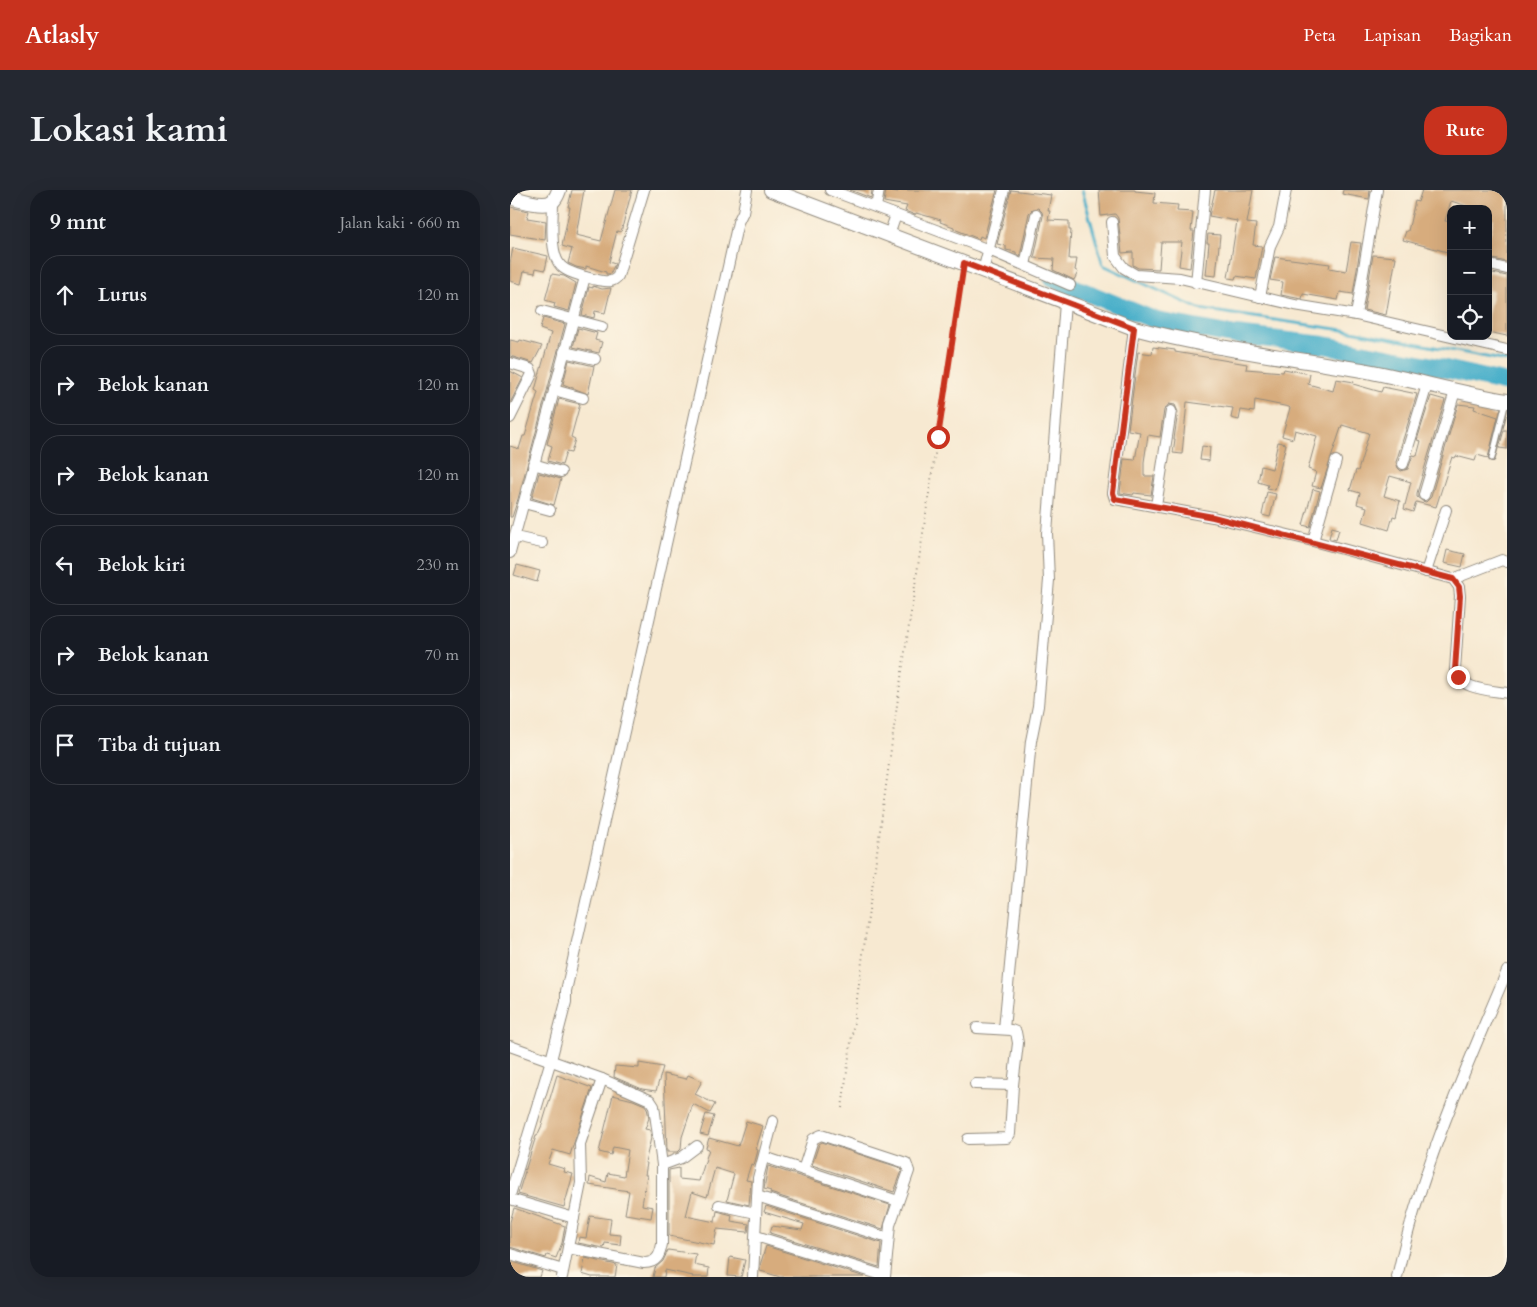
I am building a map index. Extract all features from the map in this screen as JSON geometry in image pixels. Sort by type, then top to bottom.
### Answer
[{"type":"main road","points":[[771,190],[890,232],[964,263],[984,267],[1065,303],[1134,328],[1164,336],[1365,371],[1506,401]]},
{"type":"main road","points":[[510,197],[536,203],[556,196]]},
{"type":"street","points":[[556,196],[553,245],[558,261],[566,269],[585,277],[608,282],[616,280],[618,276],[644,190]]},
{"type":"street","points":[[510,1195],[551,1060],[566,1002],[566,991],[738,222],[743,212],[747,190]]},
{"type":"street","points":[[830,190],[1025,265],[1070,285]]},
{"type":"street","points":[[876,207],[879,190]]},
{"type":"street","points":[[984,267],[1004,190]]},
{"type":"street","points":[[1196,283],[1205,190]]},
{"type":"street","points":[[1260,297],[1270,246],[1279,227],[1286,190]]},
{"type":"street","points":[[1356,315],[1377,190]]},
{"type":"street","points":[[1025,265],[1036,215]]},
{"type":"street","points":[[890,232],[895,216]]},
{"type":"street","points":[[1112,222],[1115,256],[1124,268],[1131,273],[1142,276],[1172,277],[1260,297],[1356,315],[1507,350]]},
{"type":"street","points":[[1492,265],[1507,269]]},
{"type":"street","points":[[510,554],[585,277]]},
{"type":"street","points":[[1004,1029],[1031,741],[1038,706],[1050,580],[1047,533],[1065,303]]},
{"type":"street","points":[[542,311],[602,327]]},
{"type":"street","points":[[1134,328],[1113,493],[1115,499],[1213,517],[1453,579],[1502,560],[1507,562]]},
{"type":"street","points":[[564,352],[595,359]]},
{"type":"street","points":[[510,363],[527,367],[532,374],[510,418]]},
{"type":"street","points":[[1403,464],[1427,385]]},
{"type":"street","points":[[554,390],[583,398]]},
{"type":"street","points":[[1424,496],[1455,391]]},
{"type":"street","points":[[1156,506],[1171,411]]},
{"type":"street","points":[[1314,542],[1336,461]]},
{"type":"street","points":[[533,464],[561,472]]},
{"type":"street","points":[[524,503],[550,510]]},
{"type":"street","points":[[1426,572],[1446,510]]},
{"type":"street","points":[[515,538],[542,543]]},
{"type":"street","points":[[1453,579],[1459,587],[1460,596],[1455,670],[1458,677],[1465,683],[1473,686],[1507,693]]},
{"type":"street","points":[[1397,1277],[1410,1226],[1460,1083],[1507,972]]},
{"type":"street","points":[[968,1139],[1007,1138],[1011,1129],[1018,1037],[1016,1032],[1004,1029],[977,1028]]},
{"type":"street","points":[[510,1046],[602,1079],[650,1100],[654,1106],[662,1165],[662,1244],[658,1257],[654,1262],[644,1263],[568,1248]]},
{"type":"street","points":[[510,1254],[563,1274],[582,1174],[580,1144],[602,1079]]},
{"type":"street","points":[[975,1084],[1013,1085]]},
{"type":"street","points":[[753,1277],[758,1178],[773,1121]]},
{"type":"street","points":[[756,1236],[885,1277],[890,1225],[909,1171],[906,1163],[821,1135],[815,1136],[813,1139],[803,1170]]},
{"type":"street","points":[[662,1165],[681,1158],[697,1146]]},
{"type":"street","points":[[764,1157],[898,1201]]},
{"type":"street","points":[[757,1196],[888,1238]]},
{"type":"street","points":[[510,1199],[574,1218]]},
{"type":"street","points":[[719,1205],[756,1213]]},
{"type":"lane","points":[[1492,458],[1506,401]]},
{"type":"path","points":[[842,1108],[898,698],[964,263]]},
{"type":"building","points":[[572,190],[584,190],[576,235],[601,241],[615,190],[632,190],[621,232],[617,231],[609,262],[615,264],[610,274],[586,266],[586,269],[576,267],[568,263],[572,249],[562,246]]},
{"type":"building","points":[[850,190],[872,190],[871,198]]},
{"type":"building","points":[[886,190],[898,192],[898,190],[997,190],[984,238],[980,236],[979,239],[940,222],[941,220],[905,211],[907,206],[884,202]]},
{"type":"building","points":[[1011,190],[1051,195],[1048,220],[1069,221],[1069,230],[1071,230],[1069,259],[1077,259],[1075,270],[1078,272],[1074,280],[1053,270],[1054,259],[1034,258],[1043,216],[1038,208],[1033,209],[1029,213],[1020,256],[1016,252],[1006,250],[1006,246],[997,244]]},
{"type":"building","points":[[1099,190],[1135,190],[1155,193],[1154,203],[1178,205],[1177,211],[1193,212],[1191,231],[1194,231],[1190,268],[1179,266],[1182,242],[1161,242],[1159,269],[1138,268],[1133,265],[1133,252],[1122,253],[1118,218],[1115,214],[1101,216]]},
{"type":"building","points":[[1215,190],[1253,190],[1247,223],[1256,224],[1253,245],[1262,246],[1256,279],[1236,276],[1235,279],[1228,278],[1237,221],[1209,216]]},
{"type":"building","points":[[1343,190],[1370,190],[1369,199],[1342,194]]},
{"type":"building","points":[[1422,190],[1507,190],[1507,262],[1492,259],[1492,227],[1494,219],[1492,219],[1492,205],[1464,205],[1451,201],[1450,205],[1447,205],[1445,221],[1447,221],[1447,252],[1403,240],[1406,231],[1408,231],[1415,201],[1418,202]]},
{"type":"building","points":[[510,207],[529,211],[527,218],[546,221],[545,240],[510,234]]},
{"type":"building","points":[[1208,234],[1220,235],[1216,276],[1206,275]]},
{"type":"building","points":[[1351,242],[1361,243],[1353,294],[1340,292],[1338,300],[1303,294],[1302,299],[1281,295],[1283,282],[1270,280],[1275,257],[1330,264],[1329,268],[1346,271]]},
{"type":"building","points":[[513,248],[548,256],[545,270],[536,268],[535,273],[524,271],[521,284],[510,281],[510,263]]},
{"type":"building","points":[[1373,255],[1396,257],[1386,315],[1364,310]]},
{"type":"building","points":[[1492,273],[1507,276],[1507,336],[1492,333]]},
{"type":"building","points":[[552,274],[564,276],[576,283],[569,311],[554,307],[555,303],[545,300]]},
{"type":"building","points":[[593,286],[602,289],[611,288],[605,313],[595,311],[594,318],[582,315],[589,287],[593,288]]},
{"type":"building","points":[[543,318],[565,324],[518,499],[512,517],[510,517],[510,446],[519,449],[523,436],[525,436],[538,392],[535,390],[551,333],[540,329]]},
{"type":"building","points":[[578,328],[597,333],[595,340],[602,342],[599,353],[573,347]]},
{"type":"building","points":[[510,340],[519,342],[520,340],[542,346],[533,363],[510,356]]},
{"type":"building","points":[[1153,347],[1247,364],[1246,369],[1283,372],[1284,369],[1310,374],[1308,384],[1333,391],[1336,379],[1354,382],[1353,384],[1381,392],[1383,387],[1417,394],[1396,462],[1401,471],[1408,469],[1413,455],[1417,456],[1421,441],[1417,440],[1431,396],[1445,400],[1417,493],[1417,497],[1422,501],[1426,502],[1431,497],[1458,404],[1475,406],[1474,409],[1498,417],[1488,458],[1477,455],[1475,461],[1456,456],[1455,458],[1452,457],[1436,507],[1416,502],[1413,512],[1404,509],[1411,482],[1390,476],[1384,496],[1400,501],[1396,517],[1393,516],[1389,530],[1363,522],[1367,507],[1357,504],[1360,493],[1350,490],[1356,470],[1358,471],[1369,433],[1342,425],[1321,488],[1312,486],[1316,472],[1308,469],[1317,436],[1295,430],[1293,439],[1282,436],[1289,407],[1255,400],[1254,412],[1241,410],[1239,420],[1231,418],[1233,408],[1187,402],[1182,454],[1173,453],[1178,412],[1175,405],[1169,404],[1164,410],[1160,437],[1148,435],[1144,476],[1154,476],[1151,495],[1120,493],[1124,459],[1135,460],[1140,432],[1128,430],[1138,352],[1152,354]]},
{"type":"building","points":[[569,360],[594,366],[588,394],[563,384]]},
{"type":"building","points":[[510,371],[523,378],[510,403]]},
{"type":"building","points":[[559,399],[580,404],[571,437],[575,439],[571,453],[566,452],[562,465],[548,461],[552,446],[547,444]]},
{"type":"building","points":[[1504,430],[1507,430],[1507,449],[1499,448]]},
{"type":"building","points":[[1278,442],[1286,444],[1275,490],[1267,488],[1268,485],[1258,482],[1261,466],[1272,469]]},
{"type":"building","points":[[1202,446],[1210,447],[1209,461],[1200,460]]},
{"type":"building","points":[[539,473],[561,479],[554,505],[532,498]]},
{"type":"building","points":[[1313,489],[1320,491],[1310,527],[1303,525]]},
{"type":"building","points":[[1267,492],[1276,494],[1270,517],[1262,515]]},
{"type":"building","points":[[1332,527],[1339,529],[1336,540],[1329,538]]},
{"type":"building","points":[[1447,550],[1465,554],[1462,567],[1444,563]]},
{"type":"building","points":[[517,565],[540,571],[537,582],[514,575]]},
{"type":"building","points":[[639,1063],[663,1067],[656,1091],[642,1089],[614,1077],[615,1066],[639,1068]]},
{"type":"building","points":[[664,1074],[686,1079],[688,1075],[702,1081],[695,1094],[715,1104],[710,1113],[693,1104],[682,1137],[681,1149],[678,1152],[667,1152]]},
{"type":"building","points":[[557,1075],[592,1088],[570,1155],[553,1150],[548,1164],[565,1169],[564,1172],[573,1174],[564,1207],[518,1194]]},
{"type":"building","points":[[613,1095],[633,1100],[645,1105],[647,1108],[649,1118],[645,1129],[650,1130],[651,1138],[645,1163],[647,1163],[645,1175],[647,1175],[642,1205],[653,1207],[651,1218],[625,1214],[629,1191],[589,1185],[590,1177],[606,1182],[608,1173],[624,1176],[628,1150],[613,1147],[611,1155],[599,1152]]},
{"type":"building","points":[[706,1114],[714,1116],[708,1136],[700,1134]]},
{"type":"building","points":[[746,1121],[763,1126],[756,1149],[758,1150],[754,1165],[751,1164],[746,1180],[751,1181],[749,1205],[727,1200],[734,1174],[715,1168],[707,1197],[692,1192],[686,1216],[715,1222],[717,1211],[732,1215],[731,1221],[749,1224],[748,1232],[717,1229],[714,1245],[669,1236],[669,1170],[679,1168],[679,1179],[699,1181],[709,1149],[706,1148],[709,1138],[738,1146]]},
{"type":"building","points":[[822,1142],[901,1168],[902,1171],[894,1192],[812,1165],[819,1144]]},
{"type":"building","points":[[768,1166],[890,1205],[883,1229],[770,1193],[771,1191],[764,1189]]},
{"type":"building","points":[[766,1206],[881,1243],[879,1267],[770,1233],[772,1226],[802,1230],[804,1224],[764,1212]]},
{"type":"building","points":[[514,1208],[565,1226],[562,1243],[556,1258],[547,1255],[546,1258],[510,1247],[510,1222]]},
{"type":"building","points":[[590,1216],[611,1219],[609,1234],[621,1235],[620,1245],[605,1243],[604,1248],[578,1243],[579,1237],[586,1238]]},
{"type":"building","points":[[766,1246],[865,1277],[780,1277],[760,1271]]},
{"type":"building","points":[[668,1250],[696,1254],[694,1265],[709,1268],[708,1277],[692,1277],[665,1270],[664,1277],[653,1277],[655,1268],[663,1261]]},
{"type":"building","points":[[730,1257],[745,1260],[741,1277],[728,1276]]},
{"type":"building","points":[[585,1258],[617,1265],[615,1277],[592,1277],[582,1274]]},
{"type":"building","points":[[510,1261],[542,1271],[540,1277],[510,1277]]},
{"type":"waterway","points":[[1082,190],[1103,265],[1199,309],[1357,332],[1507,361]]},
{"type":"waterway","points":[[1053,279],[1157,321],[1227,334],[1324,345],[1424,364],[1507,383]]},
{"type":"route","points":[[938,437],[964,263],[1134,328],[1113,497],[1120,501],[1213,517],[1453,579],[1459,587],[1460,596],[1455,670],[1458,677]]}]
